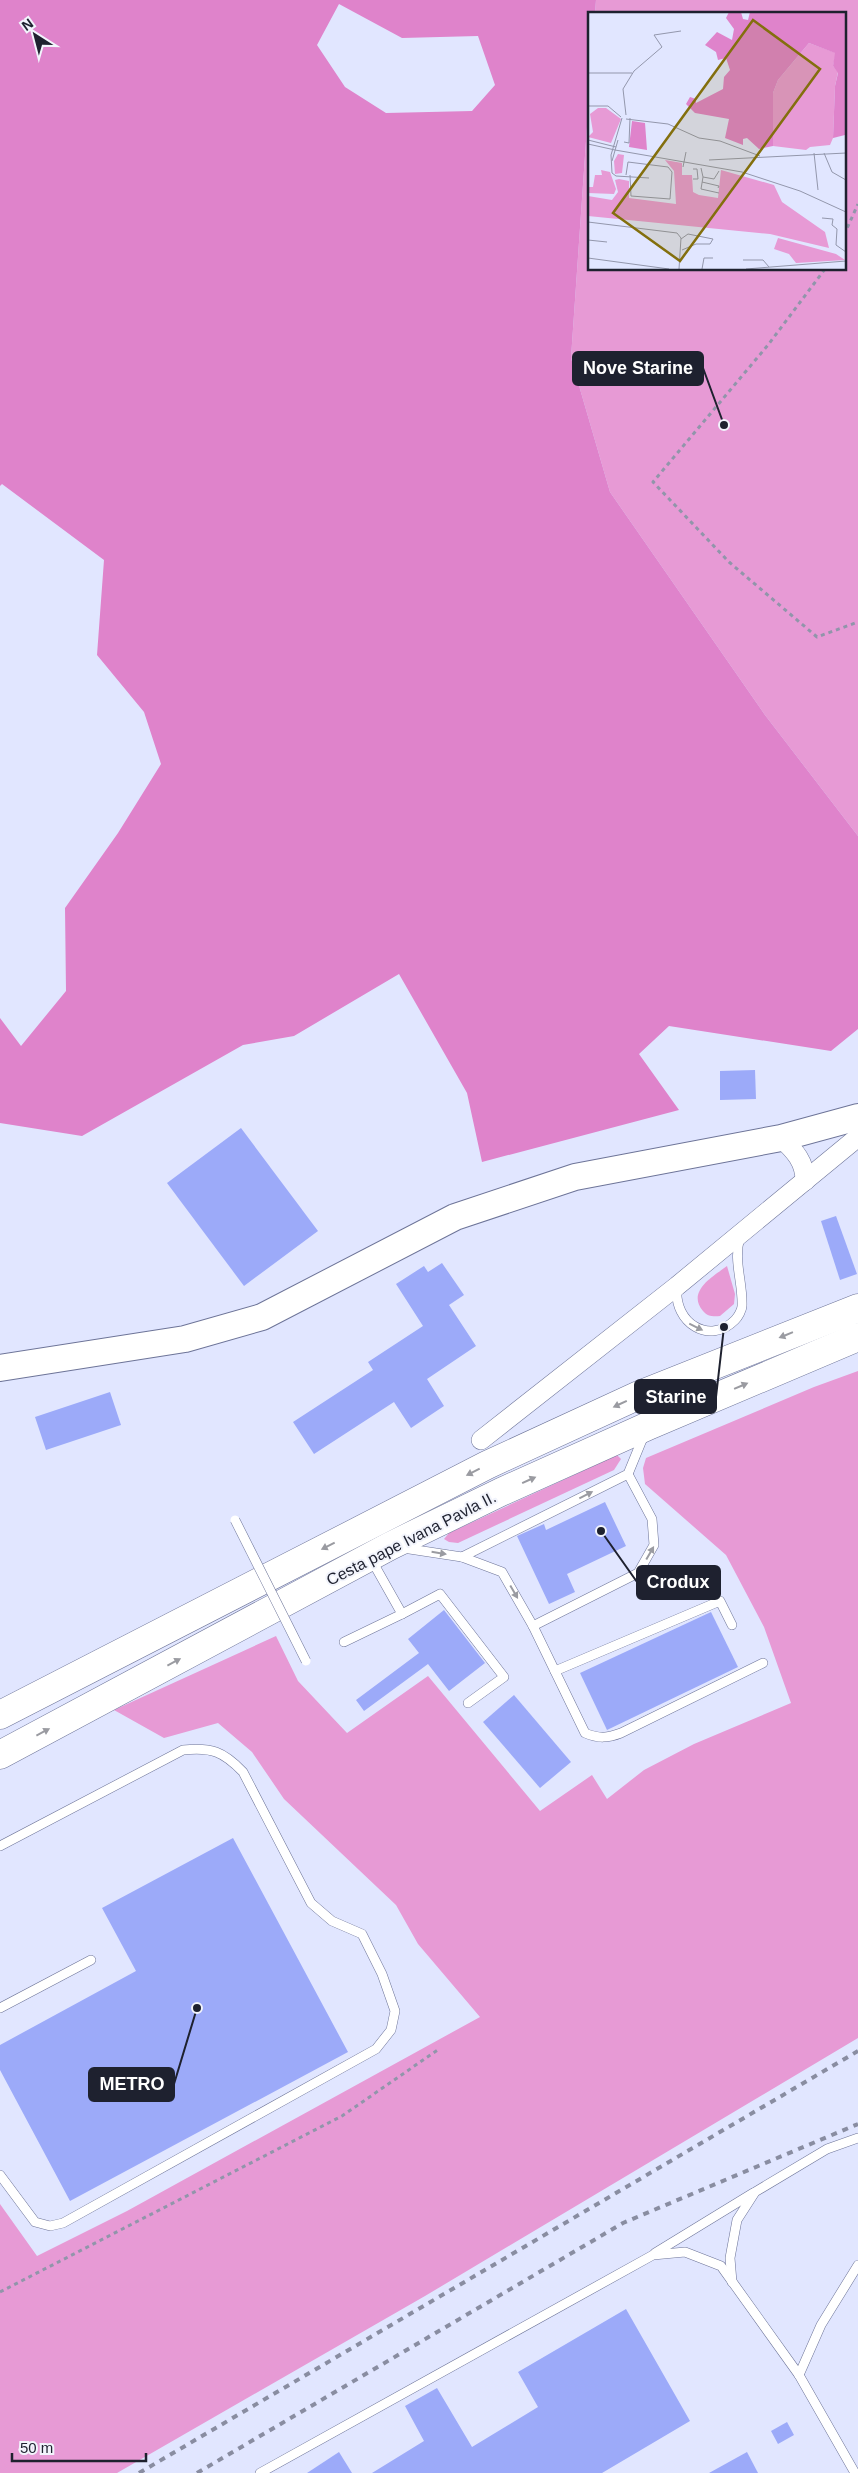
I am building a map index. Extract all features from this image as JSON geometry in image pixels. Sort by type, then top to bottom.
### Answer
[{"type":"highway","name":"Cesta pape Ivana Pavla II.","points":[[0,1715],[487,1465],[639,1396],[858,1308]]},
{"type":"highway","name":"Cesta pape Ivana Pavla II.","points":[[0,1755],[380,1551],[501,1492],[648,1426],[846,1342]]},
{"type":"street","points":[[0,1368],[185,1339],[262,1317],[455,1217],[575,1177],[781,1138],[858,1117]]},
{"type":"street","points":[[481,1440],[677,1286],[858,1137]]},
{"type":"street","points":[[781,1138],[800,1159],[805,1170],[805,1181]]},
{"type":"lane","points":[[677,1286],[676,1298],[681,1311],[687,1322],[699,1330],[710,1331],[724,1327],[736,1320],[742,1308],[736,1255],[741,1234]]},
{"type":"lane","points":[[462,1557],[628,1474],[648,1426]]},
{"type":"lane","points":[[533,1626],[638,1574],[654,1545],[652,1519],[628,1474]]},
{"type":"lane","points":[[235,1520],[306,1661]]},
{"type":"lane","points":[[402,1614],[380,1551],[462,1557],[502,1572],[533,1626],[585,1733],[606,1738],[762,1663]]},
{"type":"lane","points":[[344,1642],[440,1594],[504,1677],[468,1703]]},
{"type":"lane","points":[[556,1671],[720,1601],[732,1626]]},
{"type":"lane","points":[[0,1846],[182,1750],[204,1748],[228,1756],[243,1772],[311,1903],[332,1920],[362,1934],[382,1974],[395,2011],[391,2030],[376,2049],[62,2223],[50,2226],[35,2222],[0,2175]]},
{"type":"lane","points":[[0,2008],[91,1960]]},
{"type":"lane","points":[[260,2473],[653,2255],[827,2149],[858,2138]]},
{"type":"lane","points":[[732,2282],[730,2258],[737,2220],[755,2192]]},
{"type":"lane","points":[[653,2255],[685,2252],[721,2266],[799,2375],[855,2473]]},
{"type":"lane","points":[[799,2375],[822,2325],[858,2265]]},
{"type":"path","points":[[846,231],[858,204]]},
{"type":"path","points":[[823,270],[768,345],[653,482],[728,562],[817,637],[858,622]]},
{"type":"path","points":[[0,2292],[342,2116],[439,2048]]},
{"type":"shaded area","points":[[0,0],[596,0],[595,12],[588,12],[588,112],[571,358],[610,492],[765,715],[858,836],[858,1029],[831,1051],[669,1026],[639,1054],[679,1110],[482,1162],[467,1093],[399,974],[294,1036],[243,1045],[82,1136],[0,1123],[0,1018],[21,1046],[66,991],[65,908],[118,833],[161,764],[144,712],[97,655],[104,560],[2,484],[0,486]],"holes":[[[339,4],[402,38],[478,36],[495,85],[472,111],[386,113],[345,87],[317,45]]]},
{"type":"shaded area","points":[[596,0],[858,0],[858,836],[765,715],[610,492],[571,358],[588,112],[588,270],[846,270],[846,12],[595,12]]},
{"type":"shaded area","points":[[727,1266],[735,1294],[734,1304],[720,1316],[708,1315],[699,1304],[698,1297],[700,1291],[709,1279]]},
{"type":"shaded area","points":[[858,1371],[858,2038],[425,2296],[117,2473],[0,2473],[0,2204],[37,2256],[127,2211],[480,2017],[418,1944],[396,1905],[284,1799],[252,1752],[218,1723],[164,1738],[114,1710],[276,1636],[298,1681],[347,1733],[428,1676],[540,1811],[592,1775],[607,1799],[644,1770],[694,1744],[791,1703],[764,1627],[726,1555],[645,1484],[643,1468],[646,1458],[814,1387]]},
{"type":"shaded area","points":[[617,1455],[621,1459],[614,1470],[458,1543],[449,1542],[444,1539],[449,1533]]},
{"type":"building","points":[[755,1070],[756,1099],[720,1100],[720,1071]]},
{"type":"building","points":[[241,1128],[318,1231],[244,1286],[167,1183]]},
{"type":"building","points":[[836,1216],[857,1274],[840,1280],[821,1221]]},
{"type":"building","points":[[442,1263],[464,1295],[449,1305],[476,1346],[427,1379],[444,1406],[411,1428],[394,1402],[314,1454],[293,1422],[373,1370],[368,1362],[423,1326],[396,1284],[424,1266],[428,1272]]},
{"type":"building","points":[[110,1392],[121,1425],[46,1450],[35,1417]]},
{"type":"building","points":[[605,1502],[626,1546],[567,1574],[575,1592],[549,1604],[517,1536],[544,1524],[546,1530]]},
{"type":"building","points":[[444,1610],[485,1663],[449,1691],[428,1664],[364,1711],[356,1700],[419,1653],[408,1639]]},
{"type":"building","points":[[711,1612],[738,1667],[607,1730],[580,1673]]},
{"type":"building","points":[[514,1695],[571,1762],[540,1788],[483,1722]]},
{"type":"building","points":[[233,1838],[348,2052],[70,2201],[0,2070],[0,2045],[136,1971],[102,1908]]},
{"type":"building","points":[[626,2309],[690,2421],[602,2473],[372,2473],[424,2441],[405,2406],[437,2388],[472,2447],[538,2407],[518,2372]]},
{"type":"building","points":[[787,2422],[794,2435],[778,2444],[771,2431]]},
{"type":"building","points":[[339,2452],[352,2473],[307,2473]]},
{"type":"building","points":[[747,2452],[758,2473],[709,2473]]},
{"type":"railway","points":[[139,2473],[858,2051]]},
{"type":"railway","points":[[197,2473],[623,2223],[858,2124]]},
{"type":"place","name":"Nove Starine","points":[[724,425]]},
{"type":"place","name":"Starine","points":[[724,1327]]},
{"type":"place","name":"Crodux","points":[[601,1531]]},
{"type":"place","name":"METRO","points":[[197,2008]]}]
